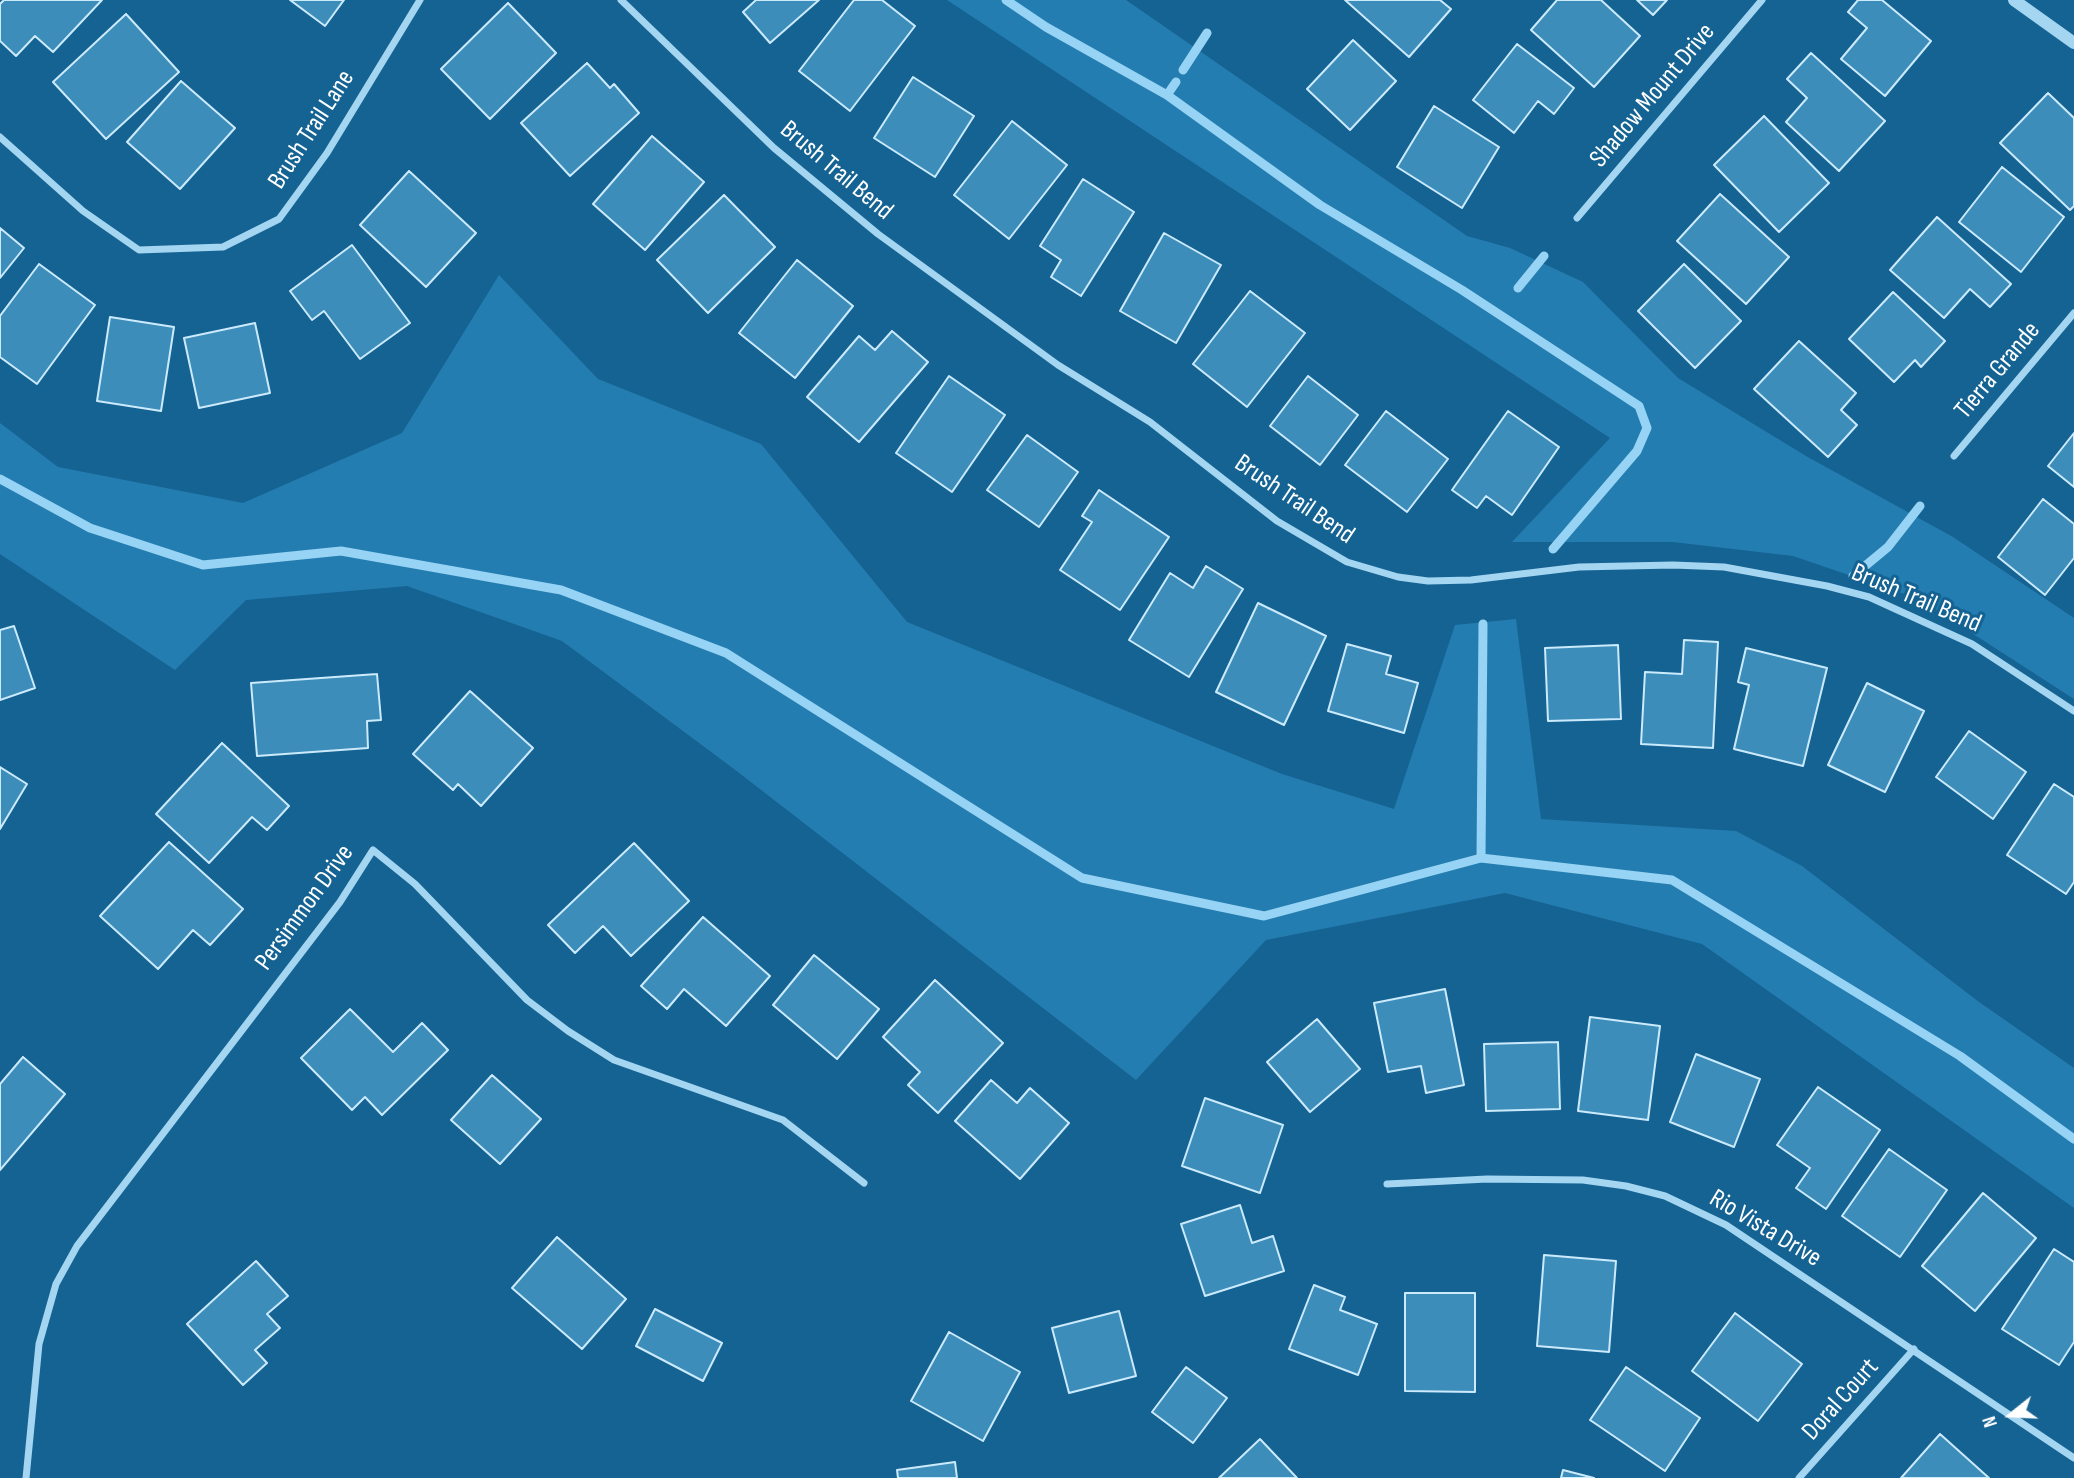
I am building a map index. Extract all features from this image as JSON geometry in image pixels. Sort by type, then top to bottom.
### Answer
[{"type":"street","name":"Brush Trail Lane","points":[[0,137],[83,211],[139,250],[223,247],[279,219],[327,153],[420,0]]},
{"type":"street","name":"Brush Trail Bend","points":[[621,0],[774,148],[878,234],[1058,365],[1150,422],[1278,521],[1347,562],[1398,577],[1428,581],[1471,580],[1579,567],[1673,565],[1724,567],[1827,586],[1869,597],[1972,644],[2074,711]]},
{"type":"street","name":"Shadow Mount Drive","points":[[1577,218],[1762,0]]},
{"type":"street","points":[[2014,0],[2074,43]]},
{"type":"street","name":"Tierra Grande","points":[[1954,456],[2074,313]]},
{"type":"street","name":"Persimmon Drive","points":[[26,1478],[39,1344],[56,1284],[77,1246],[340,902],[373,850],[415,884],[527,1000],[568,1031],[614,1060],[783,1120],[864,1183]]},
{"type":"street","name":"Rio Vista Drive","points":[[1387,1184],[1487,1179],[1583,1180],[1626,1186],[1665,1196],[1726,1225],[2074,1458]]},
{"type":"street","name":"Doral Court","points":[[1799,1478],[1914,1349]]},
{"type":"shaded area","points":[[947,0],[1126,0],[1467,236],[1510,248],[1583,282],[1678,378],[1806,456],[1953,537],[2074,618],[2074,699],[1919,599],[1793,556],[1673,542],[1512,542],[1610,438]]},
{"type":"shaded area","points":[[499,275],[598,379],[761,444],[907,622],[1282,774],[1394,809],[1455,625],[1516,619],[1541,819],[1736,831],[1802,866],[1979,1002],[2074,1068],[2074,1208],[1702,944],[1505,893],[1266,940],[1136,1080],[734,769],[562,641],[407,586],[246,600],[175,670],[0,554],[0,423],[58,467],[243,503],[402,433]]},
{"type":"building","points":[[4,0],[102,0],[53,52],[35,36],[16,56],[0,41],[0,4]]},
{"type":"building","points":[[290,0],[344,0],[325,26]]},
{"type":"building","points":[[756,0],[819,0],[770,43],[743,12]]},
{"type":"building","points":[[854,0],[882,0],[915,26],[850,111],[799,71]]},
{"type":"building","points":[[1345,0],[1440,0],[1451,9],[1409,57]]},
{"type":"building","points":[[1557,0],[1601,0],[1640,36],[1594,87],[1531,30]]},
{"type":"building","points":[[1637,0],[1667,0],[1653,15]]},
{"type":"building","points":[[1858,0],[1882,0],[1931,41],[1885,96],[1841,59],[1867,28],[1848,12]]},
{"type":"building","points":[[508,3],[556,53],[490,119],[441,69]]},
{"type":"building","points":[[126,14],[179,72],[106,139],[53,82]]},
{"type":"building","points":[[1353,40],[1396,81],[1350,130],[1307,89]]},
{"type":"building","points":[[1517,44],[1574,88],[1554,114],[1538,101],[1514,133],[1473,100]]},
{"type":"building","points":[[1811,53],[1885,121],[1839,171],[1786,122],[1807,98],[1787,79]]},
{"type":"building","points":[[587,63],[610,88],[614,84],[639,113],[570,176],[521,123]]},
{"type":"building","points":[[913,77],[974,116],[935,177],[874,138]]},
{"type":"building","points":[[181,81],[235,128],[180,189],[127,142]]},
{"type":"building","points":[[2048,93],[2074,118],[2074,206],[2070,210],[2000,143]]},
{"type":"building","points":[[1434,106],[1499,147],[1462,208],[1397,167]]},
{"type":"building","points":[[1764,116],[1829,183],[1779,232],[1714,165]]},
{"type":"building","points":[[1012,121],[1067,165],[1009,239],[954,195]]},
{"type":"building","points":[[652,136],[704,182],[645,250],[593,204]]},
{"type":"building","points":[[2002,167],[2064,217],[2021,272],[1959,222]]},
{"type":"building","points":[[409,171],[476,233],[426,287],[360,225]]},
{"type":"building","points":[[1083,179],[1134,212],[1081,296],[1051,277],[1061,260],[1040,246]]},
{"type":"building","points":[[1720,194],[1789,257],[1746,304],[1677,241]]},
{"type":"building","points":[[724,195],[775,247],[708,313],[657,260]]},
{"type":"building","points":[[1937,217],[2011,284],[1990,307],[1970,289],[1944,318],[1890,270]]},
{"type":"building","points":[[0,228],[24,248],[0,278]]},
{"type":"building","points":[[1164,233],[1221,265],[1176,343],[1120,311]]},
{"type":"building","points":[[352,245],[410,323],[360,359],[324,311],[312,320],[290,291]]},
{"type":"building","points":[[797,260],[853,306],[795,378],[739,333]]},
{"type":"building","points":[[39,264],[95,305],[37,384],[0,357],[0,316]]},
{"type":"building","points":[[1684,264],[1741,321],[1695,368],[1638,311]]},
{"type":"building","points":[[1250,291],[1305,333],[1247,407],[1193,364]]},
{"type":"building","points":[[1893,292],[1945,341],[1921,367],[1915,360],[1894,382],[1849,339]]},
{"type":"building","points":[[110,317],[174,327],[161,411],[97,401]]},
{"type":"building","points":[[255,323],[270,393],[199,408],[184,338]]},
{"type":"building","points":[[892,331],[928,362],[859,442],[807,397],[859,336],[875,350]]},
{"type":"building","points":[[1799,341],[1856,393],[1841,410],[1857,425],[1828,457],[1754,389]]},
{"type":"building","points":[[949,376],[1005,415],[952,492],[896,453]]},
{"type":"building","points":[[1308,376],[1358,415],[1320,465],[1270,426]]},
{"type":"building","points":[[1386,411],[1448,459],[1407,512],[1345,465]]},
{"type":"building","points":[[1508,411],[1559,447],[1512,515],[1486,496],[1477,508],[1452,490]]},
{"type":"building","points":[[2074,433],[2074,487],[2048,466]]},
{"type":"building","points":[[1027,435],[1078,472],[1039,527],[987,490]]},
{"type":"building","points":[[1099,490],[1169,537],[1120,610],[1060,570],[1092,522],[1082,516]]},
{"type":"building","points":[[2043,499],[2074,524],[2074,558],[2045,595],[1998,557]]},
{"type":"building","points":[[1206,566],[1243,589],[1189,677],[1129,640],[1170,573],[1193,588]]},
{"type":"building","points":[[1258,603],[1326,636],[1284,725],[1216,692]]},
{"type":"building","points":[[14,626],[35,688],[0,700],[0,630]]},
{"type":"building","points":[[1684,640],[1718,642],[1713,748],[1641,744],[1645,672],[1682,674]]},
{"type":"building","points":[[1347,644],[1391,656],[1386,674],[1418,683],[1404,733],[1328,711]]},
{"type":"building","points":[[1618,645],[1621,719],[1548,721],[1545,648]]},
{"type":"building","points":[[1746,648],[1827,668],[1803,766],[1734,749],[1749,685],[1738,682]]},
{"type":"building","points":[[377,674],[381,720],[367,721],[368,748],[257,756],[251,683]]},
{"type":"building","points":[[1867,683],[1924,711],[1885,792],[1828,765]]},
{"type":"building","points":[[470,691],[533,748],[481,806],[458,784],[453,790],[413,754]]},
{"type":"building","points":[[1969,731],[2026,772],[1993,819],[1936,777]]},
{"type":"building","points":[[222,743],[289,806],[267,830],[252,817],[209,863],[156,814]]},
{"type":"building","points":[[0,767],[27,784],[0,829]]},
{"type":"building","points":[[2054,784],[2074,797],[2074,882],[2066,894],[2007,855]]},
{"type":"building","points":[[169,842],[243,909],[210,945],[193,930],[158,969],[100,916]]},
{"type":"building","points":[[634,843],[689,901],[631,956],[603,926],[575,953],[548,925]]},
{"type":"building","points":[[703,917],[770,976],[726,1026],[684,989],[667,1009],[641,986]]},
{"type":"building","points":[[814,955],[879,1009],[837,1059],[773,1005]]},
{"type":"building","points":[[935,980],[1003,1043],[938,1113],[908,1085],[920,1072],[883,1037]]},
{"type":"building","points":[[1445,989],[1464,1085],[1426,1093],[1421,1066],[1388,1072],[1374,1003]]},
{"type":"building","points":[[350,1009],[393,1052],[422,1023],[448,1050],[382,1115],[365,1097],[352,1110],[301,1058]]},
{"type":"building","points":[[1590,1017],[1660,1026],[1648,1120],[1578,1111]]},
{"type":"building","points":[[1317,1019],[1360,1069],[1310,1112],[1267,1062]]},
{"type":"building","points":[[1558,1042],[1560,1109],[1486,1111],[1484,1044]]},
{"type":"building","points":[[1696,1054],[1760,1079],[1734,1147],[1670,1122]]},
{"type":"building","points":[[23,1057],[65,1094],[0,1170],[0,1084]]},
{"type":"building","points":[[492,1075],[541,1119],[500,1164],[451,1120]]},
{"type":"building","points":[[991,1080],[1017,1103],[1030,1088],[1069,1123],[1020,1179],[955,1121]]},
{"type":"building","points":[[1818,1087],[1880,1130],[1826,1209],[1796,1188],[1810,1168],[1777,1145]]},
{"type":"building","points":[[1205,1098],[1283,1125],[1260,1193],[1182,1166]]},
{"type":"building","points":[[1889,1149],[1947,1190],[1900,1257],[1842,1216]]},
{"type":"building","points":[[1983,1193],[2036,1238],[1975,1311],[1922,1266]]},
{"type":"building","points":[[1240,1205],[1252,1243],[1273,1236],[1284,1271],[1205,1296],[1181,1224]]},
{"type":"building","points":[[557,1237],[626,1299],[582,1349],[512,1288]]},
{"type":"building","points":[[2054,1249],[2074,1262],[2074,1342],[2059,1365],[2002,1329]]},
{"type":"building","points":[[1544,1255],[1616,1261],[1609,1352],[1537,1346]]},
{"type":"building","points":[[256,1261],[288,1296],[267,1314],[280,1328],[255,1350],[267,1363],[243,1385],[187,1324]]},
{"type":"building","points":[[1314,1285],[1345,1297],[1340,1310],[1377,1324],[1358,1375],[1289,1349]]},
{"type":"building","points":[[1405,1293],[1475,1293],[1475,1392],[1405,1391]]},
{"type":"building","points":[[655,1309],[722,1343],[703,1381],[636,1346]]},
{"type":"building","points":[[1119,1311],[1136,1376],[1069,1393],[1052,1328]]},
{"type":"building","points":[[1735,1313],[1802,1364],[1758,1421],[1692,1371]]},
{"type":"building","points":[[949,1332],[1020,1372],[983,1441],[911,1401]]},
{"type":"building","points":[[1186,1367],[1227,1398],[1193,1443],[1152,1412]]},
{"type":"building","points":[[1626,1367],[1700,1418],[1665,1471],[1590,1420]]},
{"type":"building","points":[[1940,1434],[1989,1478],[1901,1478]]},
{"type":"building","points":[[1260,1439],[1297,1478],[1219,1478]]},
{"type":"building","points":[[955,1462],[957,1478],[898,1478],[897,1470]]},
{"type":"building","points":[[1563,1470],[1594,1478],[1561,1478]]},
{"type":"waterway","points":[[1006,0],[1046,27],[1167,95],[1320,205],[1462,290],[1639,406],[1647,428],[1637,451],[1553,549]]},
{"type":"waterway","points":[[1183,70],[1207,33]]},
{"type":"waterway","points":[[1167,95],[1176,82]]},
{"type":"waterway","points":[[1518,288],[1544,256]]},
{"type":"waterway","points":[[0,479],[90,528],[203,565],[341,551],[561,590],[726,653],[1082,878],[1264,916],[1481,858],[1672,880],[1960,1056],[2074,1139]]},
{"type":"waterway","points":[[1853,576],[1888,547],[1920,506]]},
{"type":"waterway","points":[[1481,858],[1483,624]]}]
